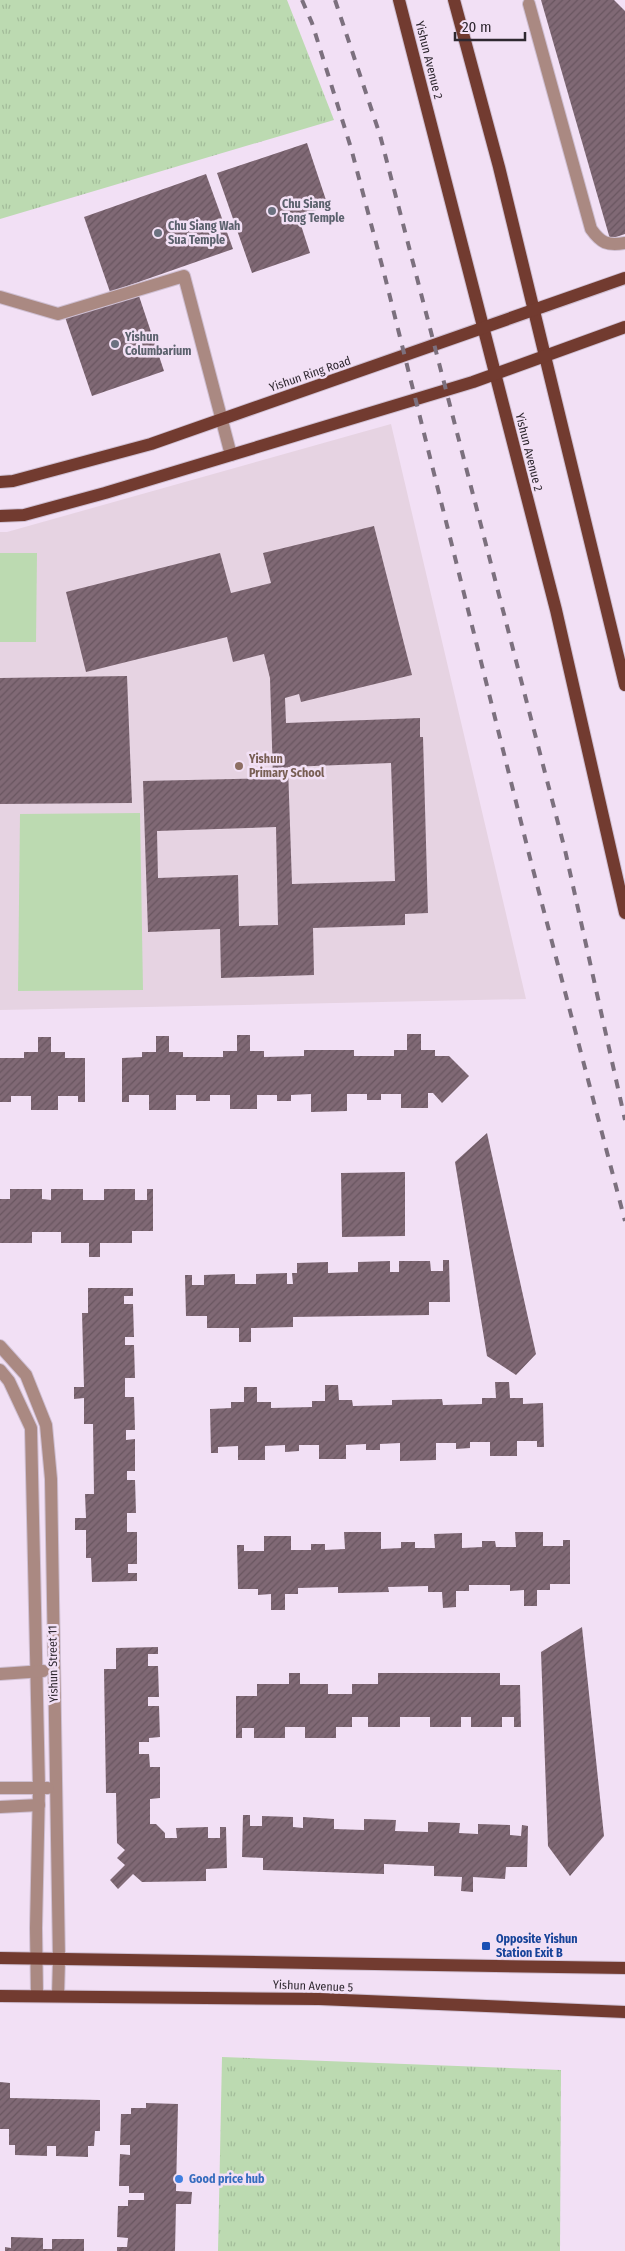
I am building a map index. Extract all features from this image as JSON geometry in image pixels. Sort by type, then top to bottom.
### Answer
[{"type":"main road","name":"Yishun Avenue 2","points":[[399,0],[556,610],[625,913]]},
{"type":"main road","points":[[454,0],[499,167],[625,685]]},
{"type":"main road","name":"Yishun Ring Road","points":[[0,482],[13,481],[151,444],[625,278]]},
{"type":"main road","points":[[0,516],[24,515],[231,455],[495,374],[625,327]]},
{"type":"main road","name":"Yishun Avenue 5","points":[[0,1958],[625,1968]]},
{"type":"main road","name":"Yishun Avenue 5","points":[[0,1996],[319,1999],[625,2012]]},
{"type":"street","points":[[529,4],[591,229],[599,239],[609,244],[625,243]]},
{"type":"street","points":[[0,297],[58,314],[184,276],[231,455]]},
{"type":"street","name":"Yishun Street 11","points":[[0,1346],[26,1375],[46,1425],[50,1479],[59,1960],[58,1996]]},
{"type":"street","name":"Yishun Street 11","points":[[0,1370],[9,1381],[31,1428],[39,1788],[37,1996]]},
{"type":"street","points":[[35,1618],[52,1619]]},
{"type":"street","points":[[0,1674],[53,1670]]},
{"type":"street","points":[[0,1788],[55,1788]]},
{"type":"street","points":[[0,1807],[39,1805]]},
{"type":"shaded area","name":"Yishun Primary School","points":[[391,424],[526,999],[0,1010],[0,532],[7,532]]},
{"type":"green space","points":[[0,0],[287,0],[334,120],[0,219]]},
{"type":"green space","points":[[0,553],[37,553],[36,642],[0,642]]},
{"type":"green space","points":[[140,813],[143,990],[18,991],[20,814]]},
{"type":"green space","points":[[222,2057],[561,2070],[560,2251],[218,2251]]},
{"type":"building","points":[[541,0],[614,0],[625,11],[625,234],[610,239]]},
{"type":"building","name":"Chu Siang Tong Temple","points":[[307,143],[328,206],[298,216],[310,253],[252,273],[217,173]]},
{"type":"building","name":"Chu Siang Wah Sua Temple","points":[[206,174],[233,249],[110,292],[84,217]]},
{"type":"building","name":"Yishun Columbarium","points":[[138,293],[164,371],[92,396],[65,317]]},
{"type":"building","points":[[374,526],[412,675],[301,702],[299,694],[285,698],[286,723],[420,718],[420,737],[423,737],[428,913],[405,914],[405,925],[313,928],[314,975],[221,978],[220,929],[148,932],[143,781],[273,778],[270,678],[264,654],[233,662],[227,637],[86,672],[66,592],[220,553],[231,593],[271,583],[263,553]],"holes":[[[391,763],[395,881],[292,884],[288,767]],[[276,827],[278,925],[239,926],[238,875],[158,878],[157,831]]]},
{"type":"building","points":[[127,676],[132,803],[0,804],[0,678]]},
{"type":"building","points":[[407,1034],[421,1034],[421,1050],[435,1050],[435,1056],[449,1056],[469,1076],[442,1103],[433,1093],[428,1093],[428,1108],[401,1108],[401,1094],[381,1094],[381,1100],[367,1100],[367,1094],[347,1094],[347,1111],[311,1112],[311,1094],[291,1095],[291,1101],[277,1101],[277,1095],[257,1095],[257,1109],[230,1109],[230,1095],[210,1095],[210,1101],[196,1101],[196,1095],[176,1095],[176,1110],[149,1110],[149,1095],[129,1095],[129,1102],[122,1102],[122,1058],[142,1057],[142,1052],[156,1052],[156,1036],[169,1036],[169,1052],[183,1052],[183,1057],[223,1057],[223,1051],[237,1051],[237,1035],[250,1035],[250,1051],[264,1051],[264,1057],[304,1056],[304,1050],[354,1050],[354,1056],[394,1056],[394,1050],[407,1050]]},
{"type":"building","points":[[38,1037],[51,1037],[51,1052],[65,1052],[65,1058],[85,1058],[85,1102],[78,1102],[78,1096],[58,1096],[58,1110],[31,1110],[31,1096],[11,1096],[11,1102],[0,1102],[0,1058],[24,1058],[24,1052],[38,1052]]},
{"type":"building","points":[[487,1133],[536,1354],[516,1375],[487,1356],[455,1162]]},
{"type":"building","points":[[405,1172],[405,1236],[342,1237],[341,1173]]},
{"type":"building","points":[[10,1189],[42,1189],[42,1199],[51,1200],[51,1189],[83,1189],[83,1200],[104,1200],[104,1189],[135,1189],[135,1200],[147,1200],[147,1189],[153,1189],[153,1231],[132,1231],[132,1243],[100,1243],[100,1257],[89,1257],[89,1243],[61,1243],[61,1232],[32,1232],[32,1243],[0,1243],[0,1199],[10,1199]]},
{"type":"building","points":[[443,1260],[449,1260],[450,1302],[429,1302],[429,1315],[293,1317],[293,1327],[251,1328],[251,1342],[239,1342],[239,1328],[207,1328],[207,1316],[186,1316],[185,1275],[192,1275],[192,1285],[204,1285],[204,1275],[235,1274],[235,1284],[256,1284],[256,1274],[287,1273],[287,1284],[293,1284],[292,1273],[297,1273],[297,1263],[328,1262],[328,1273],[358,1272],[358,1262],[390,1261],[390,1272],[399,1272],[399,1261],[430,1261],[431,1271],[443,1271]]},
{"type":"building","points":[[88,1288],[133,1288],[133,1296],[124,1296],[124,1304],[133,1304],[134,1337],[125,1337],[125,1345],[134,1345],[135,1378],[125,1378],[125,1397],[134,1397],[135,1430],[126,1430],[126,1440],[135,1439],[135,1471],[127,1471],[127,1480],[135,1480],[136,1513],[127,1513],[127,1532],[137,1532],[137,1564],[128,1564],[128,1573],[137,1573],[137,1581],[92,1582],[91,1558],[86,1558],[86,1530],[75,1530],[75,1518],[86,1518],[85,1494],[94,1494],[93,1424],[84,1424],[84,1398],[74,1399],[74,1387],[84,1387],[82,1313],[88,1313]]},
{"type":"building","points":[[495,1382],[509,1382],[510,1398],[523,1398],[523,1404],[543,1403],[544,1447],[537,1447],[537,1441],[517,1441],[517,1456],[490,1456],[490,1442],[470,1442],[470,1448],[456,1449],[456,1443],[436,1443],[436,1460],[400,1461],[400,1443],[380,1444],[380,1450],[366,1450],[366,1444],[346,1445],[346,1459],[319,1459],[319,1445],[299,1445],[299,1451],[285,1452],[285,1445],[265,1446],[265,1460],[238,1460],[238,1446],[218,1447],[218,1453],[211,1453],[210,1409],[231,1408],[231,1402],[244,1402],[244,1387],[257,1387],[257,1402],[271,1402],[271,1408],[312,1407],[312,1401],[325,1401],[325,1385],[338,1385],[339,1400],[352,1400],[353,1406],[392,1405],[392,1400],[442,1399],[443,1405],[482,1404],[482,1398],[496,1398]]},
{"type":"building","points":[[344,1532],[381,1532],[381,1549],[401,1548],[401,1542],[415,1542],[415,1548],[435,1548],[434,1534],[462,1533],[462,1548],[482,1547],[482,1541],[495,1541],[496,1547],[516,1547],[515,1532],[543,1532],[543,1546],[563,1546],[563,1540],[570,1540],[570,1584],[550,1584],[550,1590],[537,1590],[537,1606],[524,1606],[524,1590],[510,1591],[510,1585],[469,1585],[469,1591],[456,1591],[456,1607],[443,1608],[442,1592],[428,1592],[428,1586],[388,1587],[389,1592],[338,1593],[338,1587],[298,1588],[298,1594],[285,1594],[285,1610],[271,1610],[271,1594],[258,1595],[258,1589],[238,1589],[237,1545],[244,1545],[244,1551],[264,1551],[264,1536],[291,1536],[291,1550],[311,1550],[311,1544],[325,1544],[325,1550],[345,1549]]},
{"type":"building","points":[[582,1627],[604,1836],[570,1876],[548,1846],[541,1652]]},
{"type":"building","points":[[158,1647],[158,1654],[148,1654],[148,1666],[158,1666],[159,1697],[148,1697],[148,1706],[159,1706],[160,1737],[149,1738],[149,1742],[139,1742],[139,1754],[149,1754],[150,1767],[160,1767],[160,1798],[150,1799],[150,1824],[156,1824],[165,1833],[165,1838],[177,1838],[176,1828],[208,1827],[208,1838],[220,1838],[220,1827],[226,1827],[227,1868],[206,1869],[206,1881],[142,1882],[133,1874],[118,1889],[110,1880],[125,1865],[117,1858],[125,1850],[117,1843],[116,1793],[106,1793],[104,1669],[116,1669],[116,1648]]},
{"type":"building","points":[[289,1673],[300,1673],[300,1684],[328,1684],[328,1694],[352,1694],[352,1684],[378,1684],[378,1673],[500,1673],[500,1685],[520,1685],[521,1727],[514,1727],[514,1717],[502,1717],[502,1727],[471,1727],[471,1717],[461,1717],[461,1727],[430,1727],[430,1717],[400,1717],[400,1727],[368,1727],[368,1717],[352,1717],[352,1727],[336,1727],[336,1738],[305,1738],[305,1727],[285,1727],[285,1738],[254,1738],[254,1728],[242,1728],[242,1738],[236,1738],[236,1696],[257,1696],[257,1684],[289,1684]]},
{"type":"building","points":[[243,1815],[250,1815],[250,1826],[262,1826],[262,1816],[293,1817],[293,1827],[303,1828],[303,1817],[334,1819],[334,1829],[364,1830],[364,1819],[396,1820],[395,1831],[428,1832],[428,1822],[460,1823],[459,1833],[478,1834],[478,1824],[510,1825],[510,1835],[521,1836],[522,1825],[528,1826],[527,1867],[506,1867],[505,1879],[473,1877],[473,1892],[461,1891],[462,1877],[434,1876],[434,1866],[384,1864],[384,1874],[263,1870],[263,1858],[242,1857]]},
{"type":"building","points":[[0,2082],[10,2083],[10,2098],[100,2100],[100,2131],[95,2131],[94,2146],[88,2146],[88,2157],[56,2156],[56,2146],[47,2146],[47,2156],[15,2155],[15,2145],[9,2145],[9,2129],[0,2129]]},
{"type":"building","points":[[146,2103],[178,2104],[176,2191],[192,2192],[191,2204],[176,2204],[175,2251],[117,2251],[117,2247],[127,2247],[128,2238],[117,2237],[118,2206],[128,2206],[128,2200],[144,2200],[144,2193],[129,2193],[129,2186],[119,2186],[120,2154],[130,2155],[130,2145],[120,2145],[121,2114],[131,2114],[131,2108],[146,2108]]},
{"type":"building","points":[[11,2237],[43,2238],[43,2249],[52,2249],[52,2239],[84,2239],[84,2251],[5,2251],[5,2247],[11,2248]]},
{"type":"railway","points":[[302,0],[312,23],[351,148],[530,858],[625,1221]]},
{"type":"railway","points":[[335,0],[380,135],[565,850],[625,1120]]},
{"type":"place","name":"Chu Siang Tong Temple","points":[[272,211]]},
{"type":"place","name":"Chu Siang Wah Sua Temple","points":[[158,233]]},
{"type":"place","name":"Yishun Columbarium","points":[[115,344]]},
{"type":"place","name":"Yishun Primary School","points":[[239,766]]},
{"type":"place","name":"Opposite Yishun Station Exit B","points":[[486,1946]]},
{"type":"place","name":"Good price hub","points":[[179,2179]]}]
